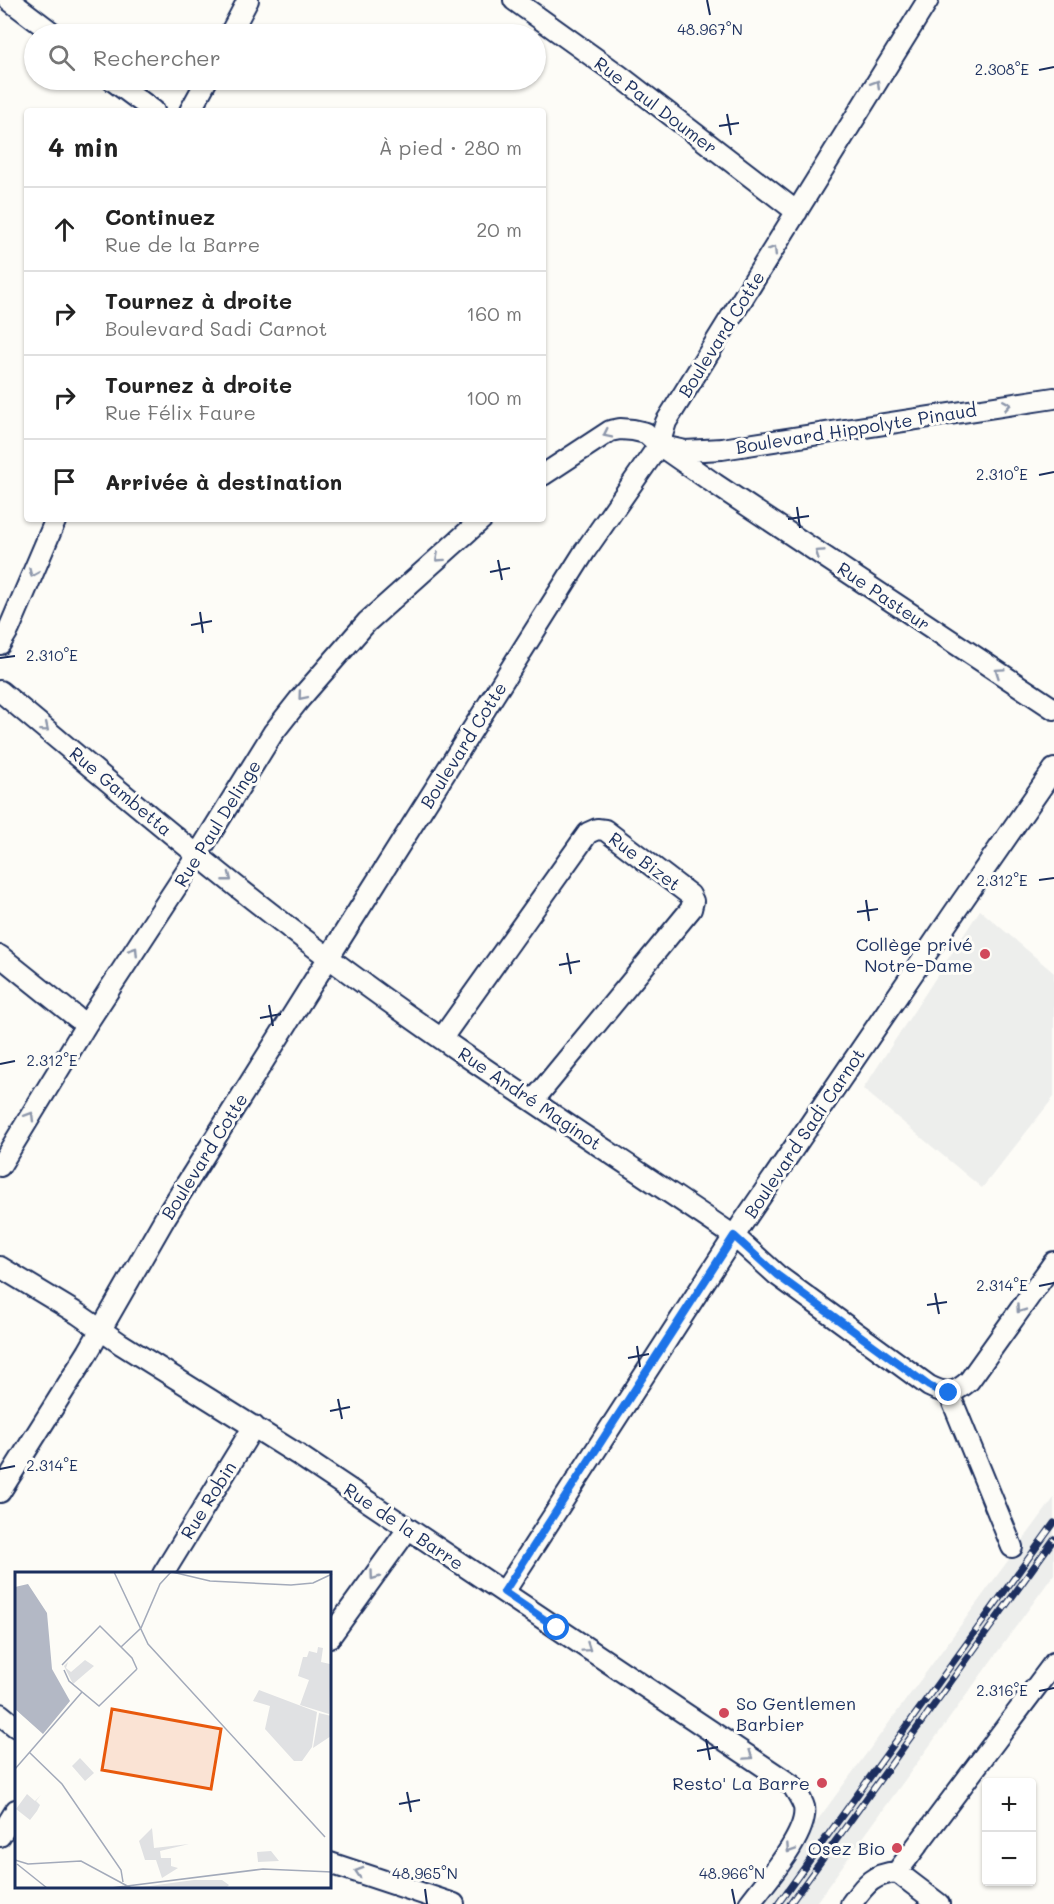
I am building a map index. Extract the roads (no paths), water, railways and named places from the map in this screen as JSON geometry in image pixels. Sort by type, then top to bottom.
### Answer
[{"type":"street","points":[[9,0],[41,24]]},
{"type":"street","points":[[235,24],[248,0]]},
{"type":"street","name":"Rue Paul Doumer","points":[[514,0],[620,76],[797,212]]},
{"type":"street","name":"Boulevard Cotte","points":[[0,1492],[101,1329],[165,1218],[329,957],[585,551],[659,445],[666,422],[928,0]]},
{"type":"street","points":[[126,90],[150,108]]},
{"type":"street","points":[[192,108],[202,90]]},
{"type":"street","name":"Boulevard Hippolyte Pinaud","points":[[659,445],[685,451],[722,449],[1054,398]]},
{"type":"street","points":[[546,473],[610,431],[633,429],[646,433],[659,445]]},
{"type":"street","name":"Rue Pasteur","points":[[659,445],[714,484],[1052,703]]},
{"type":"street","points":[[714,484],[714,466],[722,449]]},
{"type":"street","points":[[0,644],[9,629],[55,522]]},
{"type":"street","name":"Rue Paul Delinge","points":[[0,1166],[86,1025],[198,854],[273,733],[367,622],[479,522]]},
{"type":"street","name":"Rue Gambetta","points":[[0,691],[198,854],[329,957]]},
{"type":"street","name":"Boulevard Sadi Carnot","points":[[504,1592],[734,1236],[1054,769]]},
{"type":"street","name":"Rue Bizet","points":[[442,1038],[588,833],[597,829],[605,830],[690,895],[693,901],[691,909],[533,1101]]},
{"type":"street","points":[[0,956],[86,1025]]},
{"type":"street","name":"Rue André Maginot","points":[[329,957],[533,1101],[734,1236],[777,1275],[929,1386],[949,1393]]},
{"type":"street","points":[[1012,1547],[949,1393],[960,1389],[969,1381],[1054,1262]]},
{"type":"street","name":"Rue de la Barre","points":[[0,1267],[254,1426],[793,1786],[804,1807],[801,1830],[792,1847],[749,1904]]},
{"type":"street","name":"Rue Robin","points":[[164,1572],[254,1426]]},
{"type":"street","points":[[332,1634],[408,1529]]},
{"type":"street","points":[[851,1904],[867,1883],[879,1875],[897,1872],[1054,1663]]},
{"type":"street","points":[[0,1714],[15,1726]]},
{"type":"street","points":[[0,1836],[15,1812]]},
{"type":"street","points":[[332,1864],[454,1904]]},
{"type":"street","points":[[897,1872],[939,1904]]},
{"type":"railway","points":[[778,1904],[1054,1523]]},
{"type":"railway","points":[[790,1904],[1054,1539]]},
{"type":"place","name":"Collège privé Notre-Dame","points":[[985,954]]},
{"type":"place","name":"So Gentlemen Barbier","points":[[724,1713]]},
{"type":"place","name":"Resto' La Barre","points":[[822,1783]]},
{"type":"place","name":"Osez Bio","points":[[897,1848]]}]
